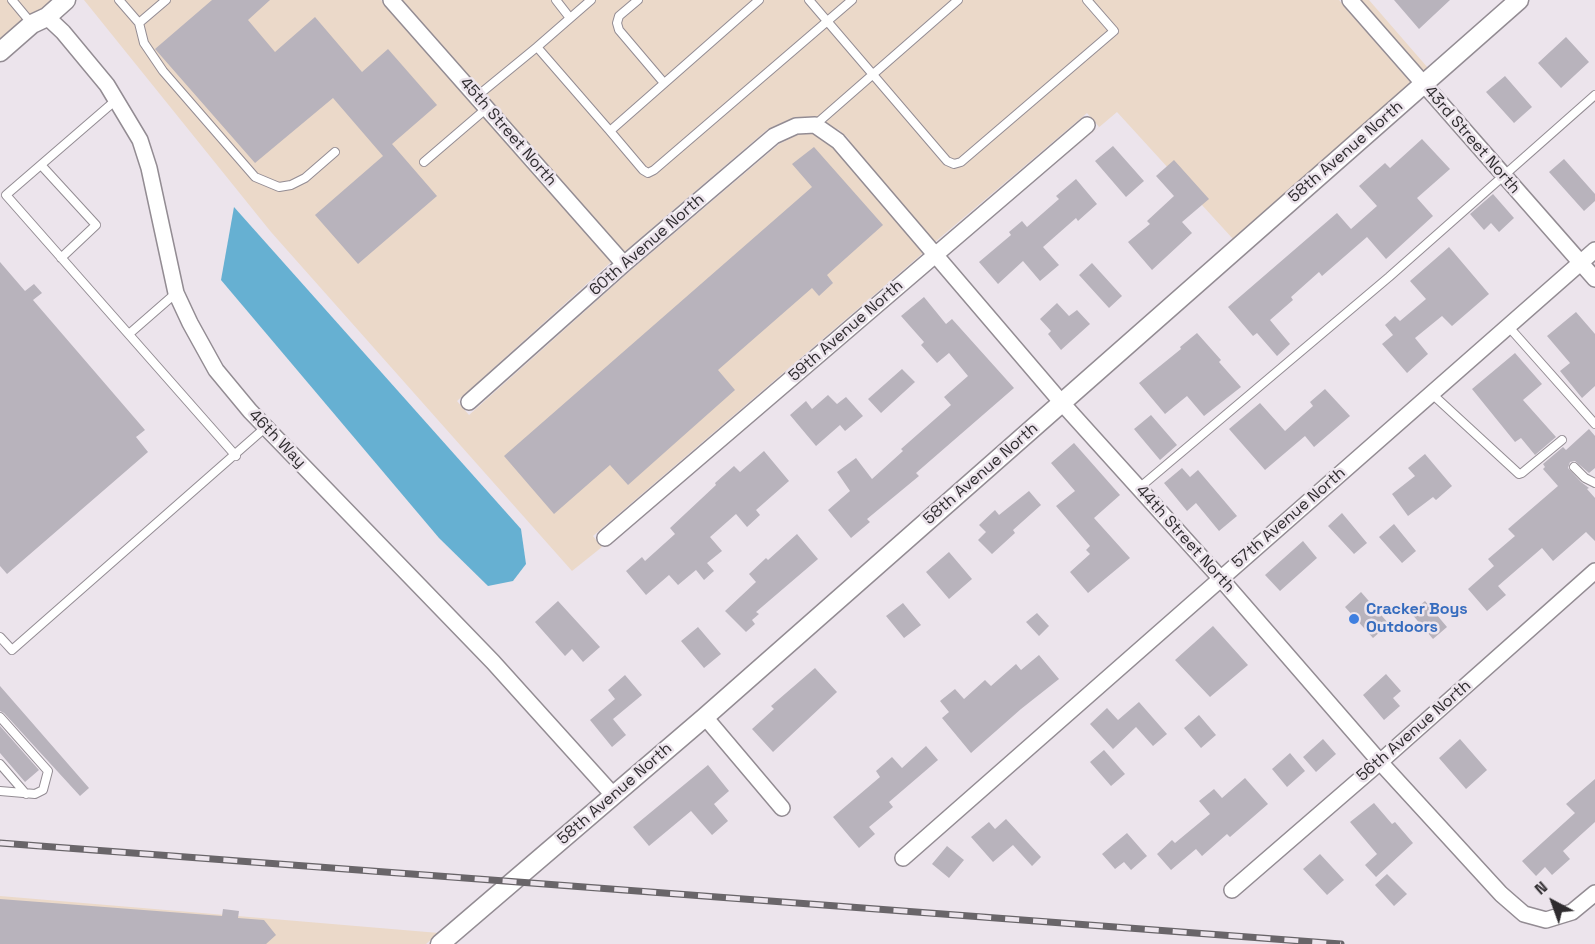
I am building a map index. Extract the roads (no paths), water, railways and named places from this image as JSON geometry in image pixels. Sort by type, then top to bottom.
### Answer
[{"type":"street","points":[[0,52],[66,0]]},
{"type":"street","name":"45th Street North","points":[[392,0],[624,264]]},
{"type":"street","name":"43rd Street North","points":[[1350,0],[1595,279]]},
{"type":"street","name":"58th Avenue North","points":[[440,944],[705,717],[1519,0]]},
{"type":"street","name":"46th Way","points":[[40,20],[63,32],[106,85],[140,141],[149,168],[176,293],[216,370],[249,411],[493,662],[614,796]]},
{"type":"street","name":"59th Avenue North","points":[[605,538],[1087,125]]},
{"type":"street","name":"60th Avenue North","points":[[469,402],[624,264],[774,136],[796,126],[816,126]]},
{"type":"street","name":"44th Street North","points":[[816,126],[838,141],[1062,403],[1221,579],[1380,762],[1501,894],[1524,914],[1546,920],[1572,912],[1595,893]]},
{"type":"street","name":"57th Avenue North","points":[[903,858],[1595,250]]},
{"type":"street","name":"56th Avenue North","points":[[1232,890],[1595,571]]},
{"type":"street","points":[[705,717],[782,808]]},
{"type":"lane","points":[[12,0],[40,20]]},
{"type":"lane","points":[[119,0],[139,22],[144,43],[157,63],[255,177],[279,187],[291,185],[305,178],[335,152]]},
{"type":"lane","points":[[139,22],[166,0]]},
{"type":"lane","points":[[556,0],[570,18]]},
{"type":"lane","points":[[424,162],[537,47],[591,0]]},
{"type":"lane","points":[[638,0],[619,16],[617,23],[619,30],[664,83]]},
{"type":"lane","points":[[610,131],[759,0]]},
{"type":"lane","points":[[809,0],[947,161],[954,164],[961,162],[1114,31],[1087,0]]},
{"type":"lane","points":[[537,47],[648,173],[852,0]]},
{"type":"lane","points":[[816,126],[958,0]]},
{"type":"lane","points":[[1139,488],[1380,284],[1595,94]]},
{"type":"lane","points":[[116,100],[6,195],[236,456]]},
{"type":"lane","points":[[41,165],[96,225],[61,258]]},
{"type":"lane","points":[[129,334],[176,293]]},
{"type":"lane","points":[[1508,326],[1595,424]]},
{"type":"lane","points":[[1431,393],[1519,474],[1562,440]]},
{"type":"lane","points":[[0,637],[12,650],[236,456],[266,427]]},
{"type":"lane","points":[[1574,467],[1585,478],[1595,483]]},
{"type":"lane","points":[[0,717],[48,771],[43,790],[35,794],[0,791]]},
{"type":"lane","points":[[0,764],[26,794]]},
{"type":"water","points":[[234,207],[521,529],[526,564],[513,581],[488,586],[439,538],[221,280]]},
{"type":"railway","points":[[0,843],[1341,944]]},
{"type":"place","name":"Cracker Boys Outdoors","points":[[1354,619]]}]
